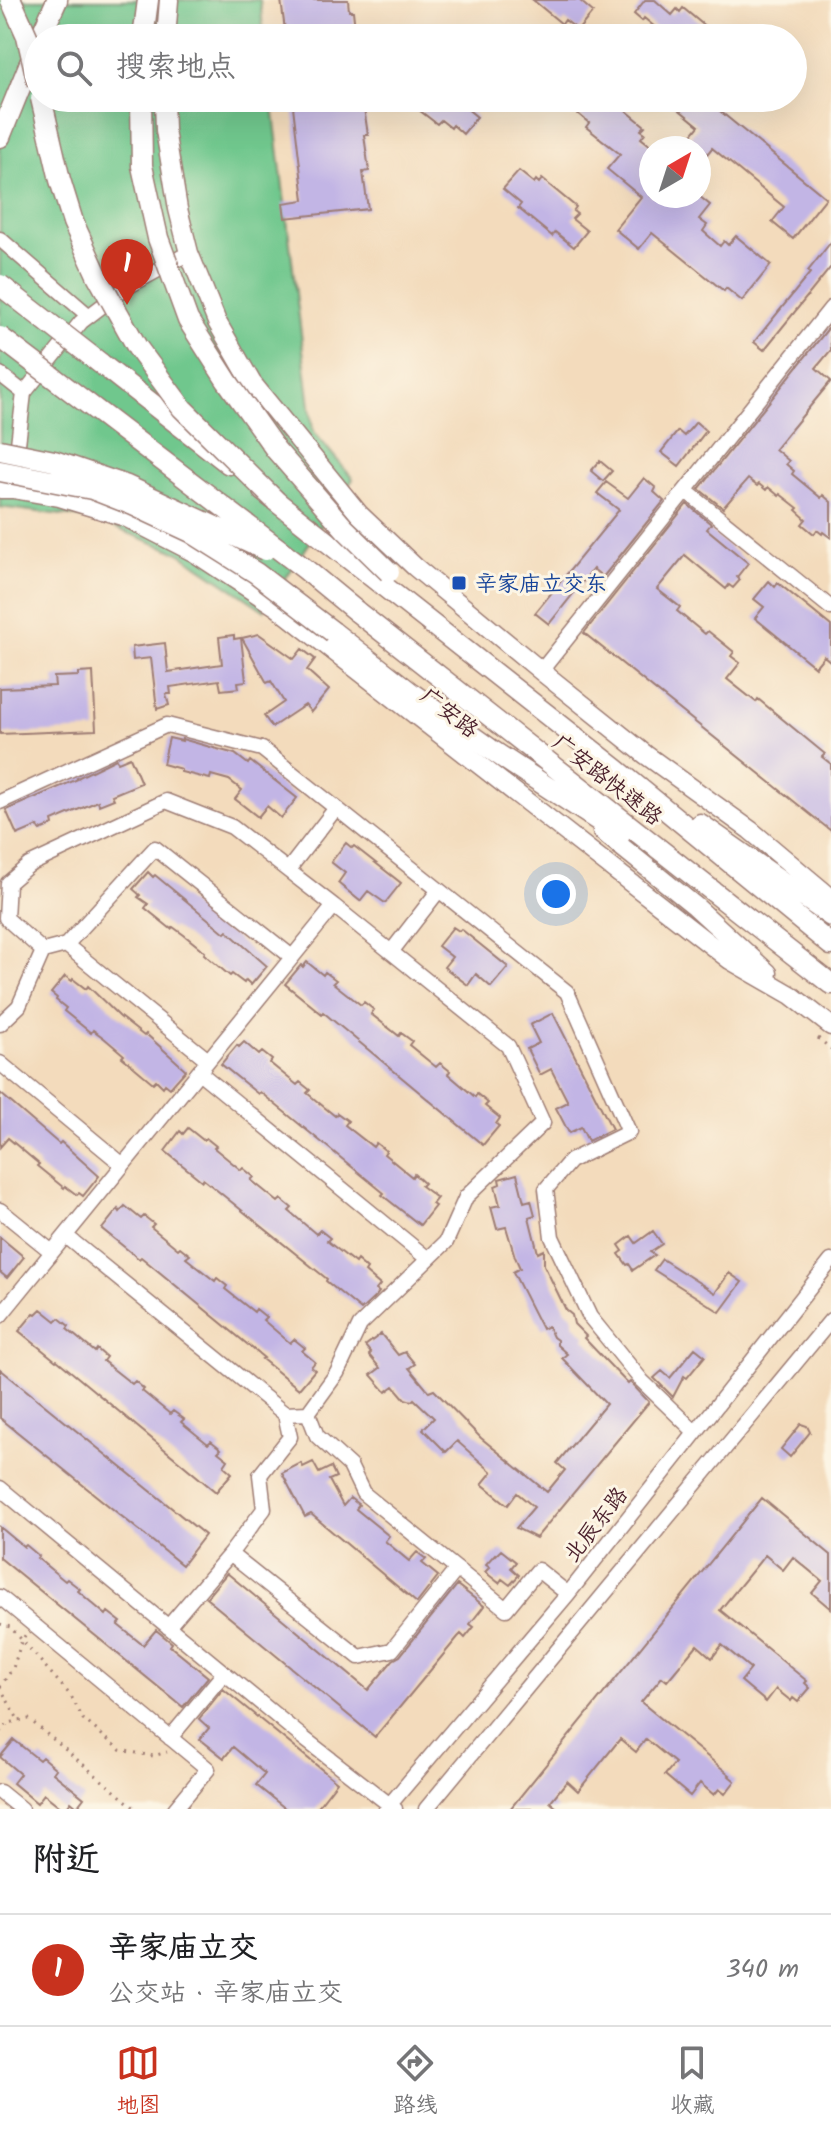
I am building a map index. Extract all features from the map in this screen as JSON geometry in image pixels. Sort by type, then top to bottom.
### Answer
[{"type":"highway","points":[[0,14],[11,0],[24,29]]},
{"type":"highway","points":[[46,24],[57,0]]},
{"type":"highway","points":[[145,24],[148,0]]},
{"type":"highway","points":[[0,137],[24,77]]},
{"type":"highway","points":[[44,112],[73,222],[98,277],[137,347],[182,408],[276,501]]},
{"type":"highway","points":[[141,112],[142,166],[158,238],[188,320],[276,450],[385,578]]},
{"type":"highway","points":[[0,285],[276,501],[385,578]]},
{"type":"highway","points":[[0,337],[305,569]]},
{"type":"highway","points":[[0,450],[54,461],[127,486],[305,569]]},
{"type":"highway","points":[[0,471],[92,489],[191,532],[256,573],[411,693],[490,749],[734,909]]},
{"type":"highway","name":"广安路快速路","points":[[305,569],[828,982]]},
{"type":"highway","name":"广安路快速路","points":[[385,578],[480,662],[831,945]]},
{"type":"highway","points":[[616,769],[730,844],[831,916]]},
{"type":"main road","points":[[167,24],[169,0]]},
{"type":"main road","points":[[164,112],[171,169],[189,253],[217,322],[252,383],[359,514],[415,567],[541,671],[646,755],[750,830],[831,898]]},
{"type":"main road","name":"广安路","points":[[7,489],[59,497],[125,517],[207,560],[277,607],[730,960],[791,995],[831,1026]]},
{"type":"main road","points":[[490,749],[621,845],[695,906],[791,995]]},
{"type":"street","points":[[0,239],[89,316]]},
{"type":"street","points":[[7,489],[24,393],[81,322],[127,287],[189,253]]},
{"type":"street","points":[[541,671],[831,308]]},
{"type":"street","points":[[0,374],[24,393]]},
{"type":"street","points":[[686,491],[831,608]]},
{"type":"street","points":[[0,802],[167,725],[262,749],[567,992],[629,1132],[570,1161],[546,1189],[552,1237],[590,1317],[642,1381],[695,1432]]},
{"type":"street","points":[[43,951],[6,918],[8,883],[29,865],[166,801],[232,827],[508,1046],[543,1123],[466,1197],[446,1242],[360,1325],[337,1373],[308,1413]]},
{"type":"street","points":[[288,870],[336,808]]},
{"type":"street","points":[[43,951],[66,945],[155,848],[292,957]]},
{"type":"street","points":[[391,952],[439,890]]},
{"type":"street","points":[[0,1316],[334,906]]},
{"type":"street","points":[[66,945],[428,1259]]},
{"type":"street","points":[[0,1024],[19,1006],[43,951]]},
{"type":"street","points":[[0,1063],[123,1165]]},
{"type":"street","points":[[0,1210],[52,1252]]},
{"type":"street","points":[[66,1236],[285,1414],[290,1437]]},
{"type":"street","name":"北辰东路","points":[[390,1808],[568,1594],[831,1261]]},
{"type":"street","points":[[426,1809],[831,1320]]},
{"type":"street","points":[[285,1414],[308,1413]]},
{"type":"street","points":[[308,1413],[317,1436],[350,1466],[363,1493],[506,1609],[538,1570],[568,1594]]},
{"type":"street","points":[[168,1627],[264,1509],[260,1475],[290,1437],[317,1436]]},
{"type":"street","points":[[0,1488],[390,1808]]},
{"type":"street","points":[[230,1554],[359,1657],[392,1650],[457,1569]]},
{"type":"street","points":[[0,1597],[208,1769],[175,1809]]},
{"type":"street","points":[[170,1738],[224,1673]]},
{"type":"street","points":[[0,1792],[21,1809]]},
{"type":"path","points":[[0,1624],[10,1627],[71,1696],[83,1719],[120,1750],[153,1756],[183,1749]]},
{"type":"path","points":[[19,1721],[0,1687],[13,1668],[22,1640],[34,1625]]},
{"type":"path","points":[[0,1732],[8,1723],[29,1719],[136,1809]]},
{"type":"green space","points":[[0,0],[260,0],[263,24],[24,24],[24,112],[274,112],[313,431],[353,479],[264,610],[179,553],[93,519],[0,507]]},
{"type":"building","points":[[281,0],[348,0],[354,24],[284,24]]},
{"type":"building","points":[[533,0],[579,0],[593,12],[583,24],[570,24],[565,20],[562,24]]},
{"type":"building","points":[[645,0],[655,0],[672,15],[683,8],[702,24],[651,24],[634,14]]},
{"type":"building","points":[[294,112],[365,112],[369,171],[363,172],[368,209],[285,218],[283,203],[304,200]]},
{"type":"building","points":[[422,112],[471,112],[477,117],[463,134],[441,120],[437,124]]},
{"type":"building","points":[[576,112],[628,112],[645,126],[641,130],[645,133],[639,136],[639,195],[607,169],[620,154],[586,127],[589,123]]},
{"type":"building","points":[[682,112],[721,112],[826,198],[793,239],[772,222],[784,207],[711,149],[711,136],[691,136],[699,126]]},
{"type":"building","points":[[519,171],[534,183],[542,179],[576,207],[573,211],[577,214],[572,219],[587,231],[574,247],[555,232],[552,236],[518,208],[521,204],[503,189]]},
{"type":"building","points":[[639,199],[639,208],[708,208],[699,219],[707,225],[703,231],[720,246],[724,241],[728,245],[736,236],[771,265],[742,301],[726,288],[724,291],[652,233],[639,249],[615,229]]},
{"type":"building","points":[[831,242],[831,267],[764,350],[754,342]]},
{"type":"building","points":[[830,326],[831,350],[816,368],[831,381],[775,449],[789,461],[786,464],[794,471],[792,474],[821,498],[823,495],[831,502],[831,538],[817,530],[814,534],[802,524],[806,519],[796,510],[798,508],[768,487],[766,490],[748,479],[723,508],[699,489]]},
{"type":"building","points":[[696,422],[706,431],[679,466],[661,452],[678,431],[684,436]]},
{"type":"building","points":[[600,461],[612,471],[603,481],[591,471]]},
{"type":"building","points":[[644,478],[656,488],[654,492],[664,501],[603,577],[593,569],[549,624],[535,613],[619,510],[597,493],[606,482],[628,498]]},
{"type":"building","points":[[687,504],[711,524],[707,529],[748,563],[737,577],[740,580],[733,588],[729,585],[726,589],[685,555],[657,589],[680,607],[677,611],[705,634],[708,631],[734,652],[731,656],[740,663],[727,679],[756,702],[758,699],[825,754],[822,757],[831,764],[831,831],[584,633]]},
{"type":"building","points":[[769,581],[775,587],[778,583],[831,626],[831,662],[824,656],[815,667],[755,618],[764,607],[754,599]]},
{"type":"building","points":[[259,634],[294,659],[302,649],[315,659],[307,670],[329,690],[311,712],[305,705],[272,727],[264,716],[284,702],[271,681],[267,683],[242,638]]},
{"type":"building","points":[[234,635],[234,639],[241,638],[246,681],[238,682],[239,688],[221,690],[219,680],[170,687],[171,694],[166,694],[169,705],[157,709],[151,658],[133,660],[132,647],[165,643],[168,672],[222,664],[219,637]]},
{"type":"building","points":[[93,672],[96,730],[0,734],[0,688],[55,686],[54,677]]},
{"type":"building","points":[[169,738],[235,754],[248,764],[250,761],[297,798],[281,818],[267,806],[258,817],[235,799],[242,790],[229,780],[181,772],[181,769],[163,764]]},
{"type":"building","points":[[130,757],[141,783],[112,795],[114,799],[99,805],[98,801],[52,821],[53,825],[40,830],[38,826],[17,835],[6,810],[116,759],[118,762]]},
{"type":"building","points":[[346,843],[401,883],[385,903],[368,891],[360,901],[338,883],[345,873],[331,862]]},
{"type":"building","points":[[148,872],[225,933],[227,931],[267,966],[251,985],[232,974],[230,976],[184,935],[173,927],[171,929],[145,908],[148,904],[133,889]]},
{"type":"building","points":[[453,927],[459,931],[461,929],[508,967],[491,987],[476,974],[468,985],[444,967],[452,957],[438,946]]},
{"type":"building","points":[[307,962],[323,975],[325,972],[336,980],[333,983],[361,1005],[364,1002],[374,1010],[371,1014],[399,1036],[401,1033],[412,1041],[409,1045],[436,1067],[440,1063],[475,1097],[477,1094],[488,1103],[485,1106],[500,1118],[496,1124],[499,1126],[483,1145],[285,984]]},
{"type":"building","points":[[65,976],[86,989],[88,986],[120,1017],[144,1036],[146,1034],[186,1070],[170,1088],[165,1084],[163,1087],[156,1080],[153,1083],[104,1038],[93,1030],[91,1033],[64,1011],[66,1008],[51,993]]},
{"type":"building","points":[[553,1013],[612,1129],[588,1141],[581,1127],[569,1133],[556,1108],[568,1102],[551,1069],[540,1075],[527,1049],[539,1043],[530,1025]]},
{"type":"building","points":[[244,1042],[259,1055],[262,1052],[272,1060],[270,1063],[297,1085],[300,1082],[310,1090],[307,1093],[335,1116],[337,1113],[348,1121],[345,1125],[373,1147],[376,1143],[386,1151],[384,1154],[424,1183],[421,1186],[437,1198],[432,1204],[435,1206],[420,1225],[260,1092],[258,1094],[221,1064],[237,1045],[239,1047]]},
{"type":"building","points":[[0,1093],[99,1176],[83,1196],[64,1188],[8,1138],[0,1147]]},
{"type":"building","points":[[188,1128],[203,1140],[206,1138],[241,1170],[243,1168],[254,1177],[251,1180],[278,1202],[281,1199],[292,1208],[289,1211],[316,1234],[320,1230],[330,1238],[327,1241],[355,1263],[357,1260],[380,1285],[376,1296],[361,1310],[327,1279],[165,1151],[180,1131],[183,1134]]},
{"type":"building","points":[[517,1174],[524,1202],[531,1200],[535,1215],[529,1217],[538,1253],[544,1250],[544,1265],[574,1324],[628,1384],[630,1382],[649,1402],[536,1538],[516,1528],[534,1507],[517,1493],[508,1505],[482,1484],[492,1472],[457,1441],[446,1452],[423,1429],[434,1418],[414,1399],[405,1399],[394,1386],[386,1392],[371,1375],[380,1368],[365,1346],[381,1334],[398,1355],[405,1352],[415,1364],[409,1368],[429,1392],[434,1390],[481,1438],[547,1492],[565,1470],[557,1463],[606,1404],[562,1358],[567,1354],[557,1345],[548,1326],[542,1329],[513,1272],[520,1268],[506,1227],[497,1229],[491,1207],[500,1205],[495,1186],[500,1184],[499,1179]]},
{"type":"building","points":[[125,1206],[141,1219],[144,1216],[154,1224],[151,1227],[190,1255],[186,1258],[215,1281],[217,1278],[227,1286],[225,1289],[254,1312],[256,1309],[266,1317],[263,1320],[290,1343],[294,1339],[305,1348],[302,1351],[315,1362],[311,1367],[315,1370],[299,1389],[141,1257],[139,1259],[102,1229],[118,1209],[120,1212]]},
{"type":"building","points":[[653,1231],[662,1244],[650,1252],[655,1255],[633,1270],[619,1254],[623,1251],[619,1245],[631,1236],[636,1243]]},
{"type":"building","points":[[0,1237],[24,1257],[7,1278],[0,1272]]},
{"type":"building","points":[[662,1259],[715,1293],[729,1273],[742,1282],[720,1312],[654,1270]]},
{"type":"building","points":[[41,1309],[56,1321],[59,1318],[69,1326],[67,1329],[106,1357],[103,1361],[132,1384],[135,1381],[144,1389],[142,1391],[170,1414],[173,1411],[184,1419],[181,1422],[208,1444],[211,1441],[221,1449],[218,1452],[228,1460],[224,1466],[232,1473],[216,1492],[19,1331]]},
{"type":"building","points":[[695,1348],[705,1356],[687,1378],[684,1376],[673,1397],[654,1378],[662,1371],[670,1378]]},
{"type":"building","points":[[0,1369],[205,1535],[182,1565],[0,1418]]},
{"type":"building","points":[[801,1424],[807,1426],[810,1432],[790,1457],[781,1449]]},
{"type":"building","points":[[313,1462],[319,1473],[331,1467],[336,1477],[329,1480],[343,1506],[350,1498],[359,1505],[356,1509],[389,1536],[385,1541],[409,1561],[417,1552],[426,1559],[422,1563],[438,1576],[417,1603],[311,1514],[305,1517],[282,1473],[301,1463],[303,1467]]},
{"type":"building","points":[[762,1498],[831,1555],[831,1609],[812,1593],[822,1581],[793,1557],[783,1570],[765,1555],[720,1610],[807,1681],[805,1683],[810,1688],[798,1702],[793,1698],[791,1701],[776,1689],[766,1702],[741,1681],[751,1669],[722,1645],[712,1658],[697,1645],[667,1681],[662,1677],[641,1702],[730,1775],[735,1781],[725,1794],[719,1789],[714,1795],[700,1783],[690,1796],[665,1775],[675,1763],[646,1739],[636,1752],[620,1739],[578,1791],[567,1781],[550,1802],[558,1809],[510,1809]]},
{"type":"building","points":[[0,1527],[24,1547],[26,1545],[65,1581],[67,1579],[80,1589],[78,1591],[106,1615],[108,1612],[121,1622],[118,1625],[143,1645],[156,1630],[172,1643],[170,1646],[208,1677],[183,1707],[0,1558]]},
{"type":"building","points":[[501,1550],[516,1562],[511,1568],[519,1575],[510,1585],[502,1579],[499,1583],[485,1572],[490,1567],[486,1564]]},
{"type":"building","points":[[227,1573],[368,1690],[400,1656],[457,1585],[484,1606],[470,1624],[474,1627],[465,1638],[461,1634],[458,1637],[375,1737],[206,1598]]},
{"type":"building","points":[[223,1689],[337,1782],[316,1809],[286,1809],[256,1785],[265,1774],[233,1747],[224,1758],[200,1739],[209,1728],[199,1719]]},
{"type":"building","points":[[14,1740],[39,1760],[42,1757],[56,1769],[53,1773],[84,1798],[77,1807],[71,1802],[63,1809],[44,1794],[37,1803],[13,1783],[20,1774],[0,1757]]},
{"type":"place","name":"辛家庙立交","points":[[127,305]]},
{"type":"place","name":"辛家庙立交东","points":[[459,583]]}]
